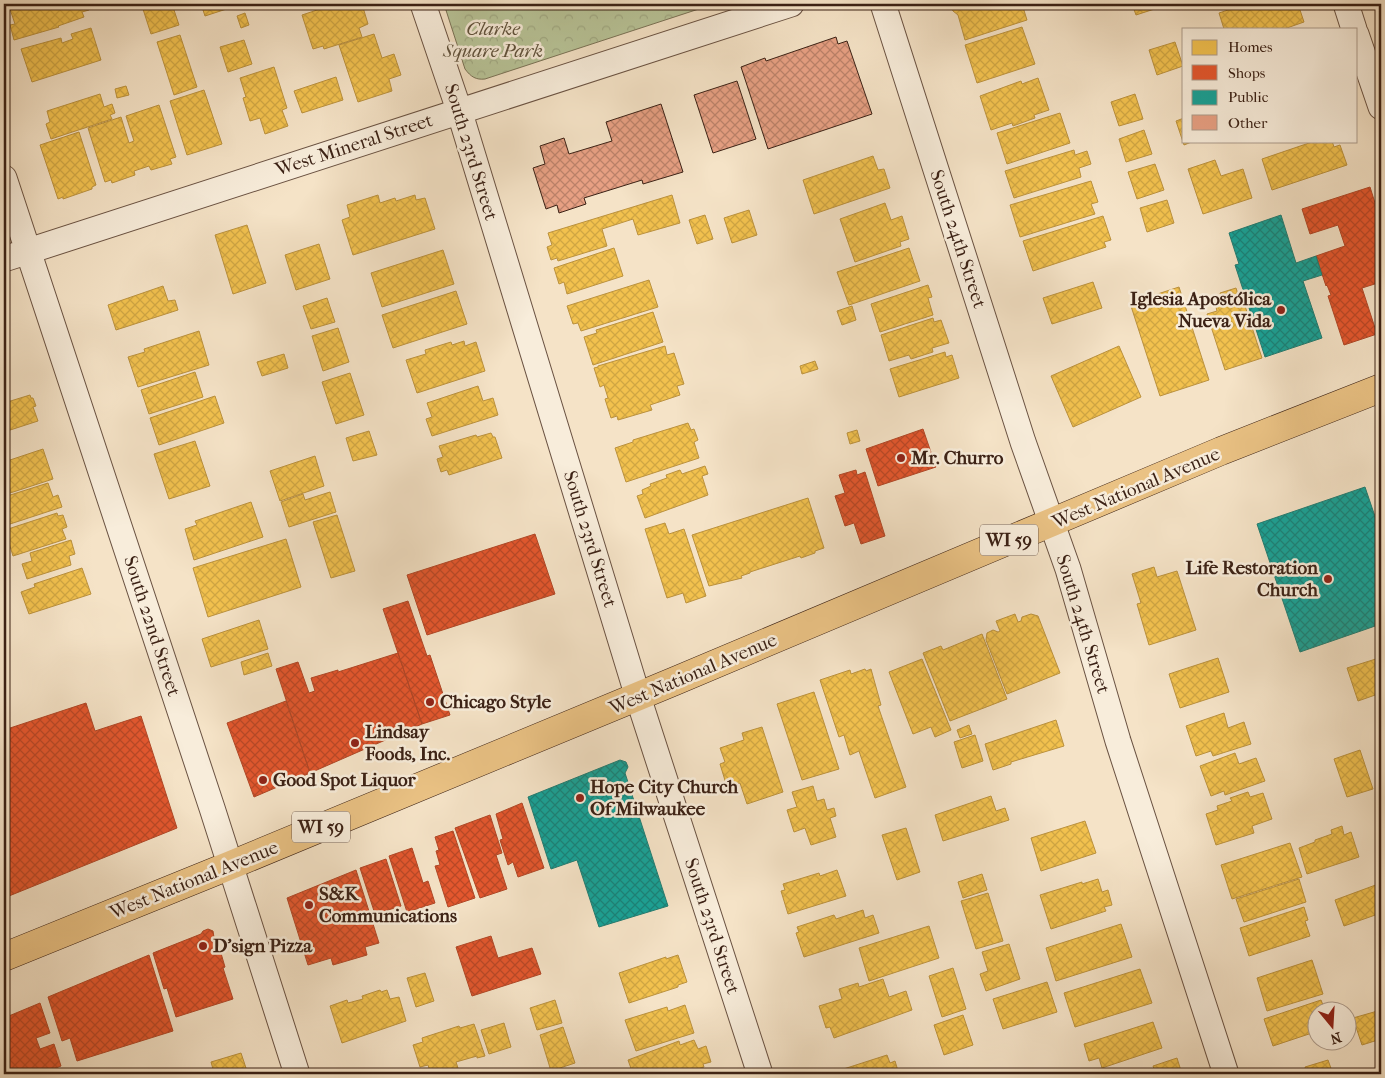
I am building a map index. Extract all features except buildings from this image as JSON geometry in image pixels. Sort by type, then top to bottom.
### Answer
[{"type":"main road","name":"West National Avenue","points":[[4,957],[231,866],[638,697],[1023,534],[1052,524],[1221,451],[1381,388]]},
{"type":"street","name":"South 23rd Street","points":[[423,4],[459,110],[638,697],[760,1074]]},
{"type":"street","name":"West Mineral Street","points":[[4,259],[790,4]]},
{"type":"street","name":"South 24th Street","points":[[883,4],[1023,442],[1068,569],[1118,741],[1226,1074]]},
{"type":"street","points":[[1346,4],[1354,28]]},
{"type":"street","points":[[1358,40],[1381,107]]},
{"type":"street","name":"South 22nd Street","points":[[4,178],[231,866],[296,1074]]},
{"type":"green space","name":"Clarke Square Park","points":[[444,4],[714,4],[485,79],[479,79],[469,74],[465,69]]},
{"type":"place","name":"Iglesia Apostólica Nueva Vida","points":[[1281,310]]},
{"type":"place","name":"Mr. Churro","points":[[901,458]]},
{"type":"place","name":"Life Restoration Church","points":[[1328,579]]},
{"type":"place","name":"Chicago Style","points":[[430,702]]},
{"type":"place","name":"Lindsay Foods, Inc.","points":[[355,743]]},
{"type":"place","name":"Good Spot Liquor","points":[[263,780]]},
{"type":"place","name":"Hope City Church Of Milwaukee","points":[[580,798]]},
{"type":"place","name":"S&K Communications","points":[[309,905]]},
{"type":"place","name":"D'sign Pizza","points":[[203,946]]}]
